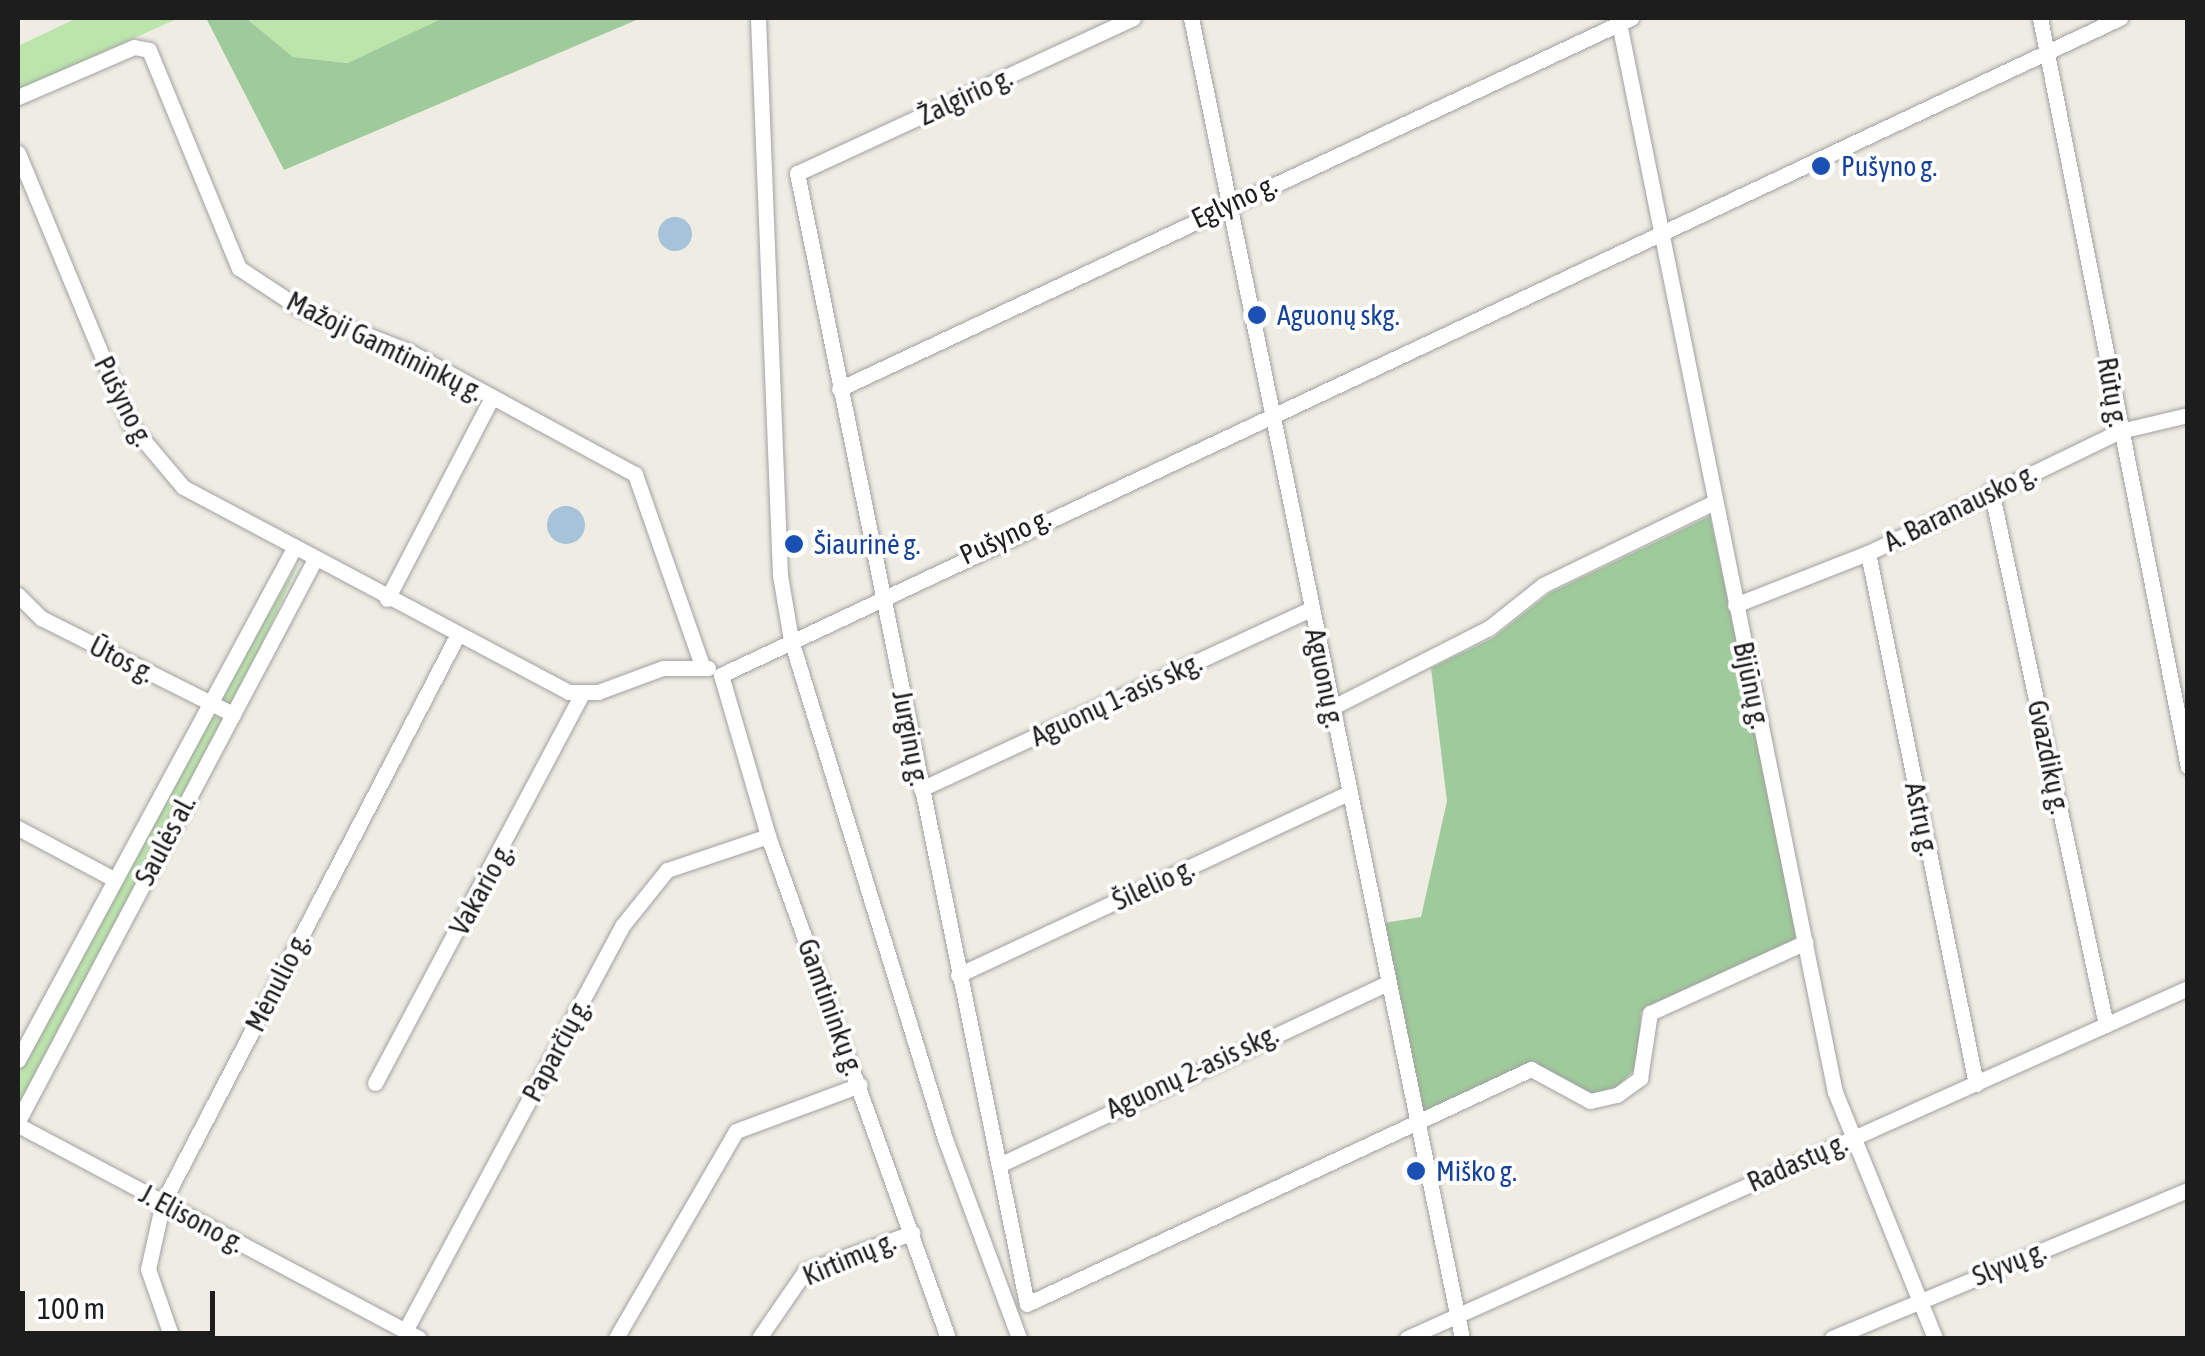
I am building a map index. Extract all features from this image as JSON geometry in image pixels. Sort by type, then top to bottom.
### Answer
[{"type":"street","points":[[758,18],[779,559],[791,640],[946,1138],[1019,1338]]},
{"type":"street","name":"Žalgirio g.","points":[[797,173],[1133,18]]},
{"type":"street","name":"Aguonų g.","points":[[1190,18],[1268,412],[1462,1338]]},
{"type":"street","name":"Rūtų g.","points":[[2040,18],[2188,766]]},
{"type":"street","name":"Pušyno g.","points":[[721,674],[1268,412],[2120,18]]},
{"type":"street","name":"Eglyno g.","points":[[840,389],[1622,19]]},
{"type":"street","name":"Bijūnų g.","points":[[1622,19],[1659,229],[1848,1139],[1935,1338]]},
{"type":"street","name":"Mažoji Gamtininkų g.","points":[[18,97],[134,47],[149,50],[239,268],[300,309],[492,397],[635,474],[702,665]]},
{"type":"street","name":"Pušyno g.","points":[[18,153],[143,444],[199,499],[458,636],[582,694]]},
{"type":"street","name":"Jurginų g.","points":[[797,173],[1027,1304],[1416,1124]]},
{"type":"street","points":[[388,599],[492,397]]},
{"type":"street","name":"A. Baranausko g.","points":[[1735,605],[1868,554],[1991,490],[2120,431],[2188,415]]},
{"type":"street","name":"Gvazdikų g.","points":[[1991,490],[2106,1025]]},
{"type":"street","points":[[1331,708],[1489,628],[1543,585],[1715,502]]},
{"type":"street","name":"Saulės al.","points":[[18,1060],[206,701],[294,548]]},
{"type":"street","name":"Astrų g.","points":[[1868,554],[1976,1084]]},
{"type":"street","name":"Saulės al.","points":[[18,1123],[315,560]]},
{"type":"street","name":"Ūtos g.","points":[[18,595],[41,618],[232,714]]},
{"type":"street","name":"Aguonų 1-asis skg.","points":[[921,788],[1310,609]]},
{"type":"street","name":"Mėnulio g.","points":[[172,1338],[148,1268],[163,1202],[458,636]]},
{"type":"street","points":[[582,694],[702,665],[721,674]]},
{"type":"street","name":"Gamtininkų g.","points":[[721,674],[768,836],[948,1338]]},
{"type":"street","name":"Vakario g.","points":[[376,1083],[582,694]]},
{"type":"street","name":"Šilelio g.","points":[[958,975],[1348,793]]},
{"type":"street","points":[[18,828],[112,878]]},
{"type":"street","name":"Paparčių g.","points":[[412,1335],[622,926],[667,870],[768,836]]},
{"type":"street","points":[[1416,1124],[1531,1069],[1590,1100],[1617,1095],[1640,1078],[1650,1014],[1806,942]]},
{"type":"street","name":"Aguonų 2-asis skg.","points":[[999,1165],[1388,983]]},
{"type":"street","name":"Radastų g.","points":[[1408,1338],[2188,988]]},
{"type":"street","points":[[616,1338],[736,1131],[860,1085]]},
{"type":"street","name":"J. Elisono g.","points":[[18,1123],[412,1335]]},
{"type":"street","name":"Slyvų g.","points":[[1832,1338],[2188,1190]]},
{"type":"street","name":"Kirtimų g.","points":[[758,1338],[805,1271],[912,1232]]},
{"type":"green space","points":[[77,18],[179,18],[18,90],[18,46]]},
{"type":"green space","points":[[206,18],[246,18],[293,57],[348,63],[443,18],[641,18],[284,170]]},
{"type":"green space","points":[[246,18],[443,18],[349,63],[293,57]]},
{"type":"green space","points":[[1710,516],[1799,938],[1641,1012],[1638,1066],[1615,1089],[1589,1095],[1530,1062],[1420,1114],[1384,923],[1421,917],[1447,801],[1431,668],[1493,638],[1550,593]]},
{"type":"green space","points":[[300,560],[236,703],[227,706],[218,700]]},
{"type":"green space","points":[[220,716],[223,721],[18,1111],[18,1069],[204,719]]},
{"type":"water","points":[[675,217],[687,222],[692,234],[687,246],[675,251],[663,246],[658,234],[663,222]]},
{"type":"water","points":[[566,506],[580,511],[585,525],[580,539],[566,544],[552,539],[547,525],[552,511]]},
{"type":"place","name":"Pušyno g.","points":[[1821,166]]},
{"type":"place","name":"Aguonų skg.","points":[[1257,315]]},
{"type":"place","name":"Šiaurinė g.","points":[[794,544]]},
{"type":"place","name":"Miško g.","points":[[1416,1171]]}]
